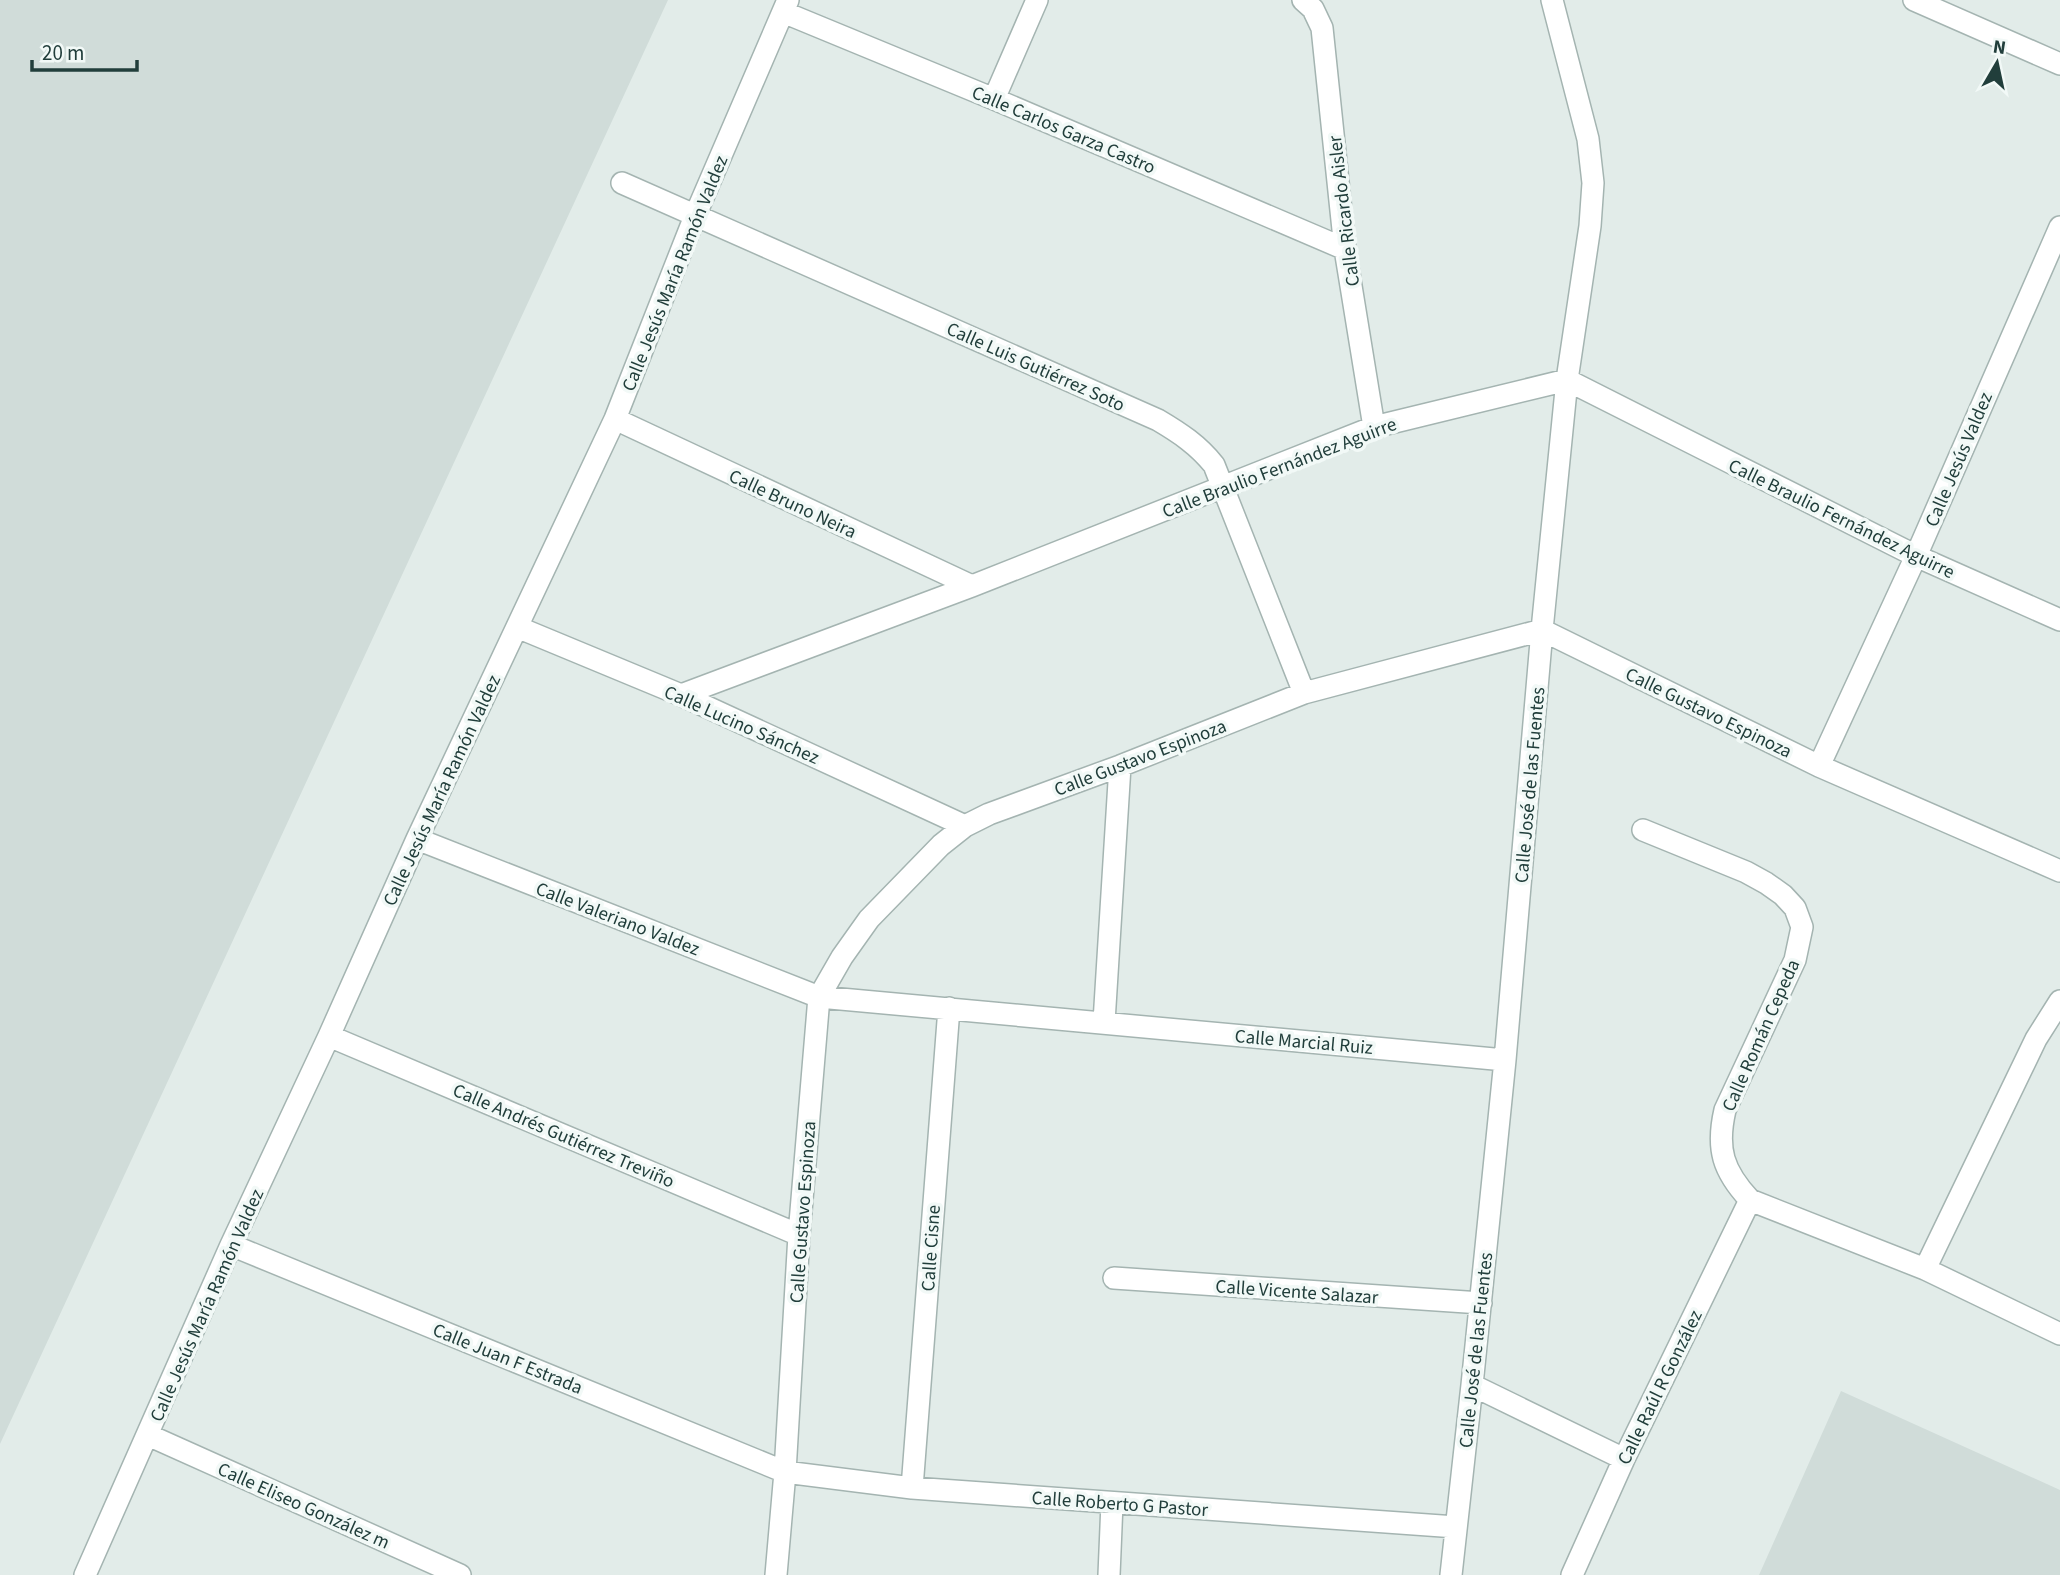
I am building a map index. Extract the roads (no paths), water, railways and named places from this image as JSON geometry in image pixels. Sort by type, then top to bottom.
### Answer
[{"type":"street","points":[[994,99],[1037,0]]},
{"type":"street","name":"Calle Ricardo Aisler","points":[[1303,0],[1313,9],[1322,28],[1345,249],[1374,427]]},
{"type":"street","name":"Calle José de las Fuentes","points":[[1451,1575],[1505,1060],[1542,630],[1567,380],[1590,226],[1593,183],[1588,139],[1552,0]]},
{"type":"street","points":[[1914,0],[2060,64]]},
{"type":"street","name":"Calle Carlos Garza Castro","points":[[786,6],[994,99],[1345,249]]},
{"type":"street","name":"Calle Jesús María Ramón Valdez","points":[[85,1575],[231,1245],[417,839],[615,419],[695,216],[786,6]]},
{"type":"street","name":"Calle Luis Gutiérrez Soto","points":[[622,183],[1158,420],[1187,437],[1214,465],[1304,693]]},
{"type":"street","name":"Calle Jesús Valdez","points":[[1819,766],[1916,556],[2060,227]]},
{"type":"street","name":"Calle Braulio Fernández Aguirre","points":[[681,695],[972,586],[1374,427],[1567,380],[1916,556],[2060,620]]},
{"type":"street","name":"Calle Bruno Neira","points":[[615,419],[972,586]]},
{"type":"street","name":"Calle Lucino Sánchez","points":[[517,627],[681,695],[965,826]]},
{"type":"street","name":"Calle Gustavo Espinoza","points":[[776,1575],[799,1235],[819,997],[842,957],[869,919],[918,866],[965,826],[989,814],[1120,766],[1304,693],[1542,630],[1819,766],[2060,871]]},
{"type":"street","points":[[1104,1022],[1120,766]]},
{"type":"street","name":"Calle Román Cepeda","points":[[1643,830],[1746,872],[1766,883],[1795,908],[1802,927],[1795,960],[1725,1110],[1720,1131],[1727,1167],[1738,1186],[1751,1200]]},
{"type":"street","name":"Calle Valeriano Valdez","points":[[417,839],[819,997]]},
{"type":"street","name":"Calle Marcial Ruiz","points":[[819,997],[1505,1060]]},
{"type":"street","points":[[1925,1269],[2036,1039],[2060,1001]]},
{"type":"street","name":"Calle Cisne","points":[[912,1488],[949,1008]]},
{"type":"street","name":"Calle Andrés Gutiérrez Treviño","points":[[329,1036],[799,1235]]},
{"type":"street","points":[[1751,1200],[1925,1269],[2060,1334]]},
{"type":"street","name":"Calle Raúl R González","points":[[1572,1575],[1624,1459],[1751,1200]]},
{"type":"street","name":"Calle Juan F Estrada","points":[[231,1245],[785,1472]]},
{"type":"street","name":"Calle Vicente Salazar","points":[[1114,1278],[1481,1303]]},
{"type":"street","points":[[1472,1385],[1624,1459]]},
{"type":"street","name":"Calle Eliseo González m","points":[[148,1435],[460,1575]]},
{"type":"street","name":"Calle Roberto G Pastor","points":[[785,1472],[912,1488],[1456,1527]]},
{"type":"street","points":[[1109,1575],[1112,1503]]}]
